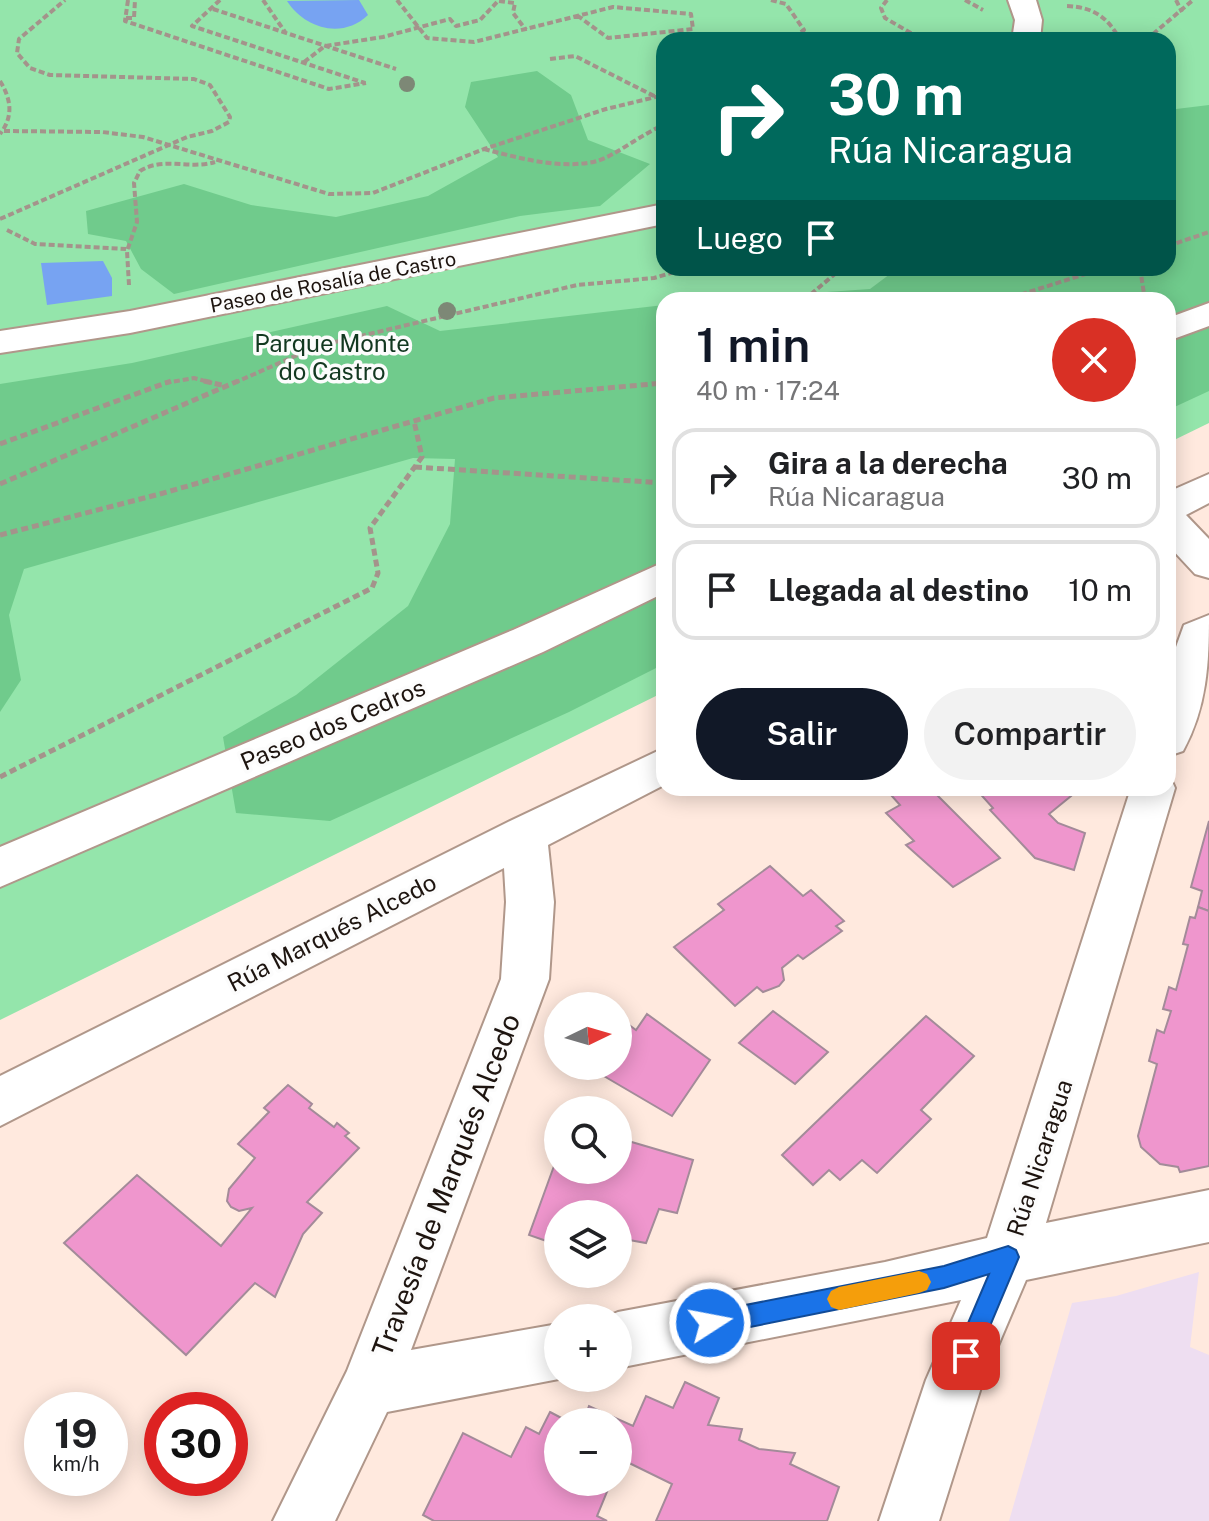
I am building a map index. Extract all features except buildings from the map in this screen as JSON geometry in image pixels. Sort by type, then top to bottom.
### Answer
[{"type":"street","points":[[1022,0],[1028,10],[1029,32]]},
{"type":"street","name":"Paseo de Rosalía de Castro","points":[[0,342],[146,319],[656,216]]},
{"type":"street","points":[[1176,327],[1209,314]]},
{"type":"street","points":[[1176,504],[1209,487]]},
{"type":"street","points":[[1176,529],[1209,564]]},
{"type":"street","name":"Paseo dos Cedros","points":[[0,868],[528,641],[656,580]]},
{"type":"street","points":[[1176,712],[1199,636],[1209,630]]},
{"type":"street","name":"Rúa Marqués Alcedo","points":[[0,1102],[656,769]]},
{"type":"street","name":"Rúa Nicaragua","points":[[909,1521],[955,1380],[1008,1257],[1151,796]]},
{"type":"street","name":"Travesía de Marqués Alcedo","points":[[303,1521],[369,1387],[525,979],[530,902],[524,835]]},
{"type":"street","points":[[632,1337],[885,1290],[974,1270],[1008,1257],[1209,1216]]},
{"type":"street","points":[[369,1387],[544,1355]]},
{"type":"path","points":[[0,219],[187,137],[222,128],[229,122],[230,117],[210,85],[194,79],[50,75],[29,69],[22,62],[16,46],[19,39],[65,0]]},
{"type":"path","points":[[128,0],[125,21],[329,89],[366,83],[192,26],[220,0]]},
{"type":"path","points":[[126,18],[134,18],[135,0]]},
{"type":"path","points":[[263,0],[287,33]]},
{"type":"path","points":[[397,0],[427,38],[474,42],[613,7],[691,14],[693,29],[665,32]]},
{"type":"path","points":[[304,62],[325,46],[373,40],[450,19],[456,26],[480,20],[499,0],[515,3],[513,13],[526,30]]},
{"type":"path","points":[[771,0],[786,4],[804,30],[801,32]]},
{"type":"path","points":[[887,0],[881,8],[885,18],[909,32]]},
{"type":"path","points":[[1176,0],[1182,12]]},
{"type":"path","points":[[1156,32],[1193,0]]},
{"type":"path","points":[[1065,6],[1094,9],[1106,17],[1115,32]]},
{"type":"path","points":[[213,9],[396,69]]},
{"type":"path","points":[[578,16],[608,38],[656,33]]},
{"type":"path","points":[[550,59],[575,56],[656,96]]},
{"type":"path","points":[[0,81],[10,95],[11,113],[2,133],[102,132],[143,137],[329,194],[352,195],[373,193],[484,149],[606,109],[656,97]]},
{"type":"path","points":[[484,149],[538,163],[598,161],[656,128]]},
{"type":"path","points":[[129,296],[126,249],[136,230],[138,216],[132,185],[136,176],[154,164],[173,163],[192,168],[216,161]]},
{"type":"path","points":[[7,230],[18,239],[48,248],[110,245],[126,249]]},
{"type":"path","points":[[1176,243],[1209,232]]},
{"type":"path","points":[[0,484],[318,346],[577,285],[661,276]]},
{"type":"path","points":[[814,292],[832,276]]},
{"type":"path","points":[[1029,292],[1079,276]]},
{"type":"path","points":[[0,444],[172,380],[194,378],[227,386]]},
{"type":"path","points":[[0,535],[160,494],[494,398],[656,384]]},
{"type":"path","points":[[0,777],[372,588],[378,573],[370,528],[422,457],[414,421]]},
{"type":"path","points":[[414,467],[656,482]]},
{"type":"shaded area","points":[[1199,1272],[1190,1347],[1209,1355],[1209,1521],[1009,1521],[1072,1303],[1116,1296]]},
{"type":"green space","name":"Parque Monte do Castro","points":[[0,0],[1209,0],[1209,423],[1176,439],[1176,292],[656,292],[656,696],[0,1020]]},
{"type":"green space","points":[[537,71],[571,95],[588,140],[650,164],[600,206],[520,216],[174,294],[141,269],[126,241],[88,234],[86,211],[184,184],[251,205],[336,217],[428,196],[498,157],[465,107],[471,82]]},
{"type":"green space","points":[[1209,105],[1209,391],[1176,406],[1176,292],[826,292],[870,289],[887,276],[1176,276],[1176,109]]},
{"type":"green space","points":[[387,306],[440,331],[656,306],[656,668],[569,712],[330,821],[236,813],[223,737],[296,695],[408,606],[450,524],[455,459],[413,458],[24,569],[9,615],[21,680],[0,712],[0,384],[132,363]]},
{"type":"water","points":[[359,0],[368,15],[358,23],[335,29],[313,24],[287,1]]},
{"type":"water","points":[[103,261],[112,278],[112,296],[47,305],[41,263]]},
{"type":"slow traffic","points":[[839,1299],[919,1282]]},
{"type":"route","points":[[710,1323],[944,1277],[1008,1257],[966,1356]]}]
